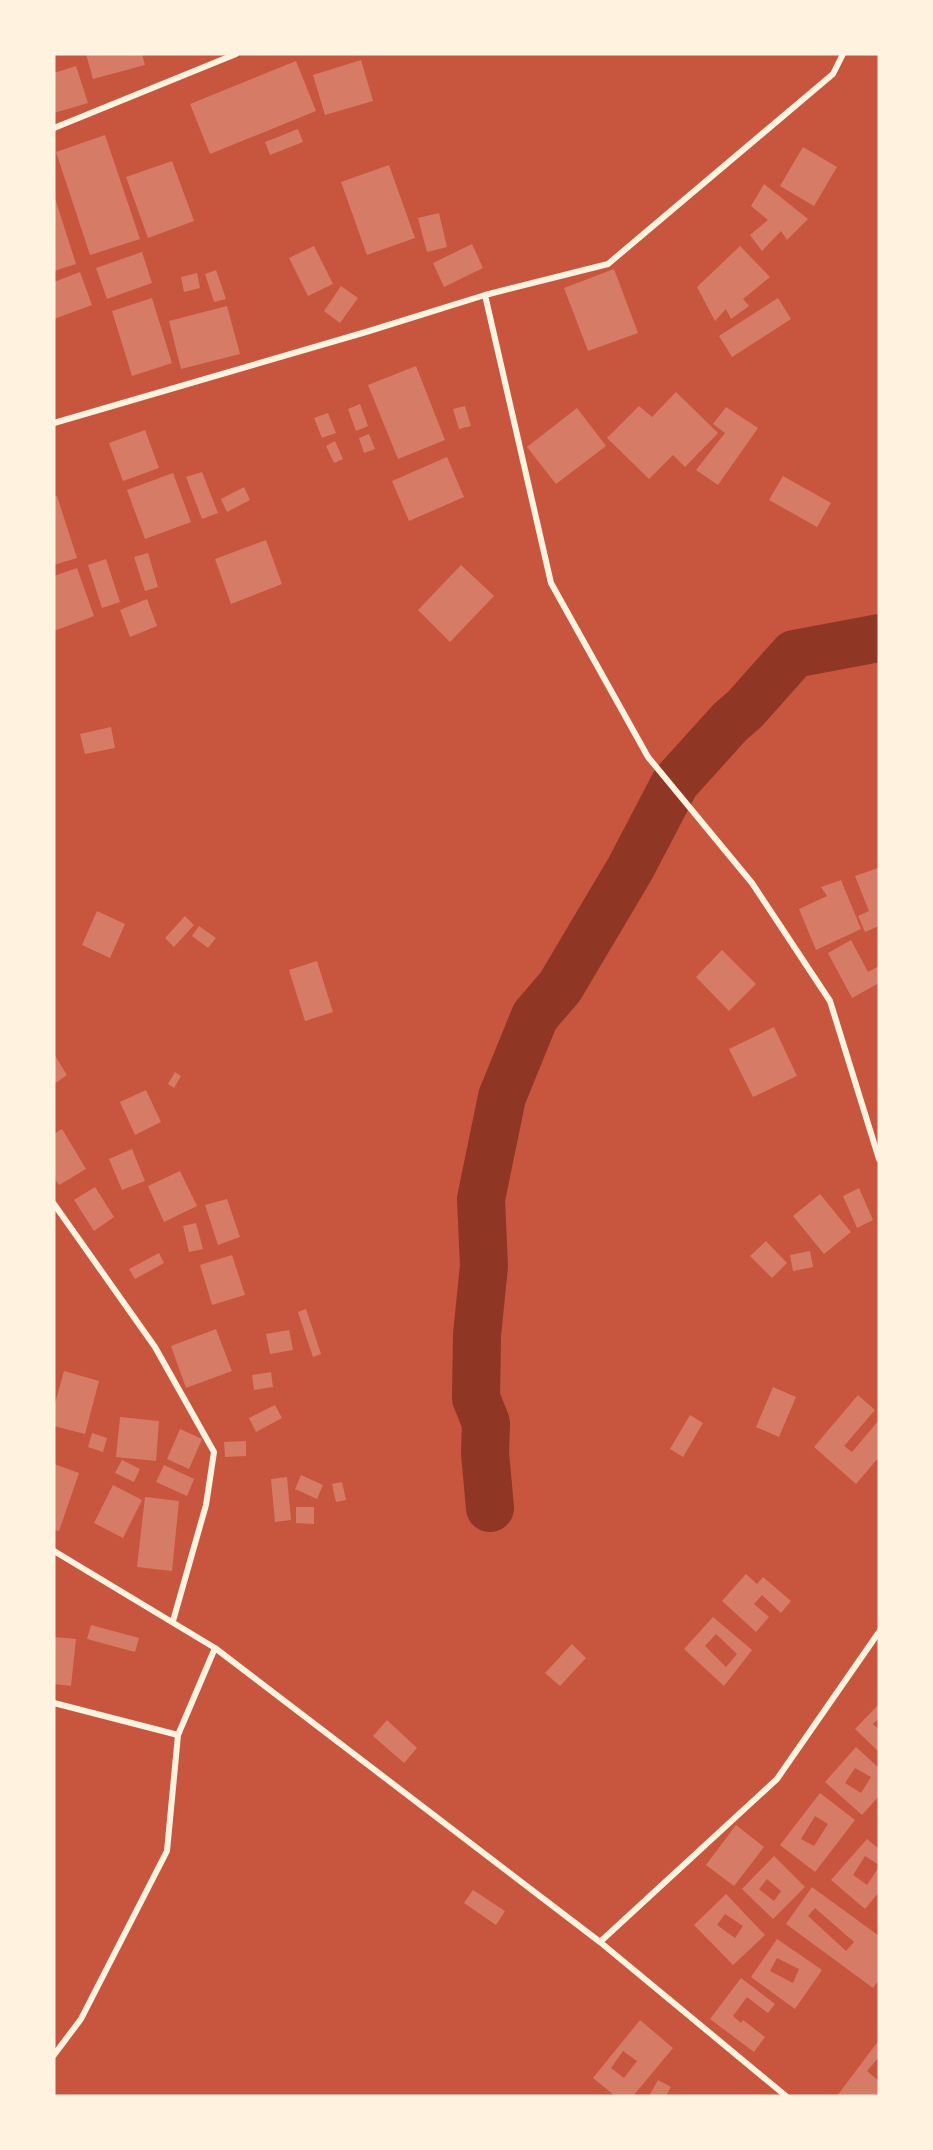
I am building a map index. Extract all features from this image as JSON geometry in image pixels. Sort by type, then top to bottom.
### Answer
[{"type":"street","points":[[54,128],[236,54]]},
{"type":"street","points":[[54,423],[485,295],[608,264],[833,74],[843,54]]},
{"type":"street","points":[[485,295],[550,583],[648,757],[752,883],[830,1001],[879,1159]]},
{"type":"street","points":[[54,1204],[155,1347],[214,1452],[206,1505],[173,1621]]},
{"type":"street","points":[[54,1551],[215,1648],[600,1942],[786,2096]]},
{"type":"street","points":[[600,1942],[777,1779],[879,1632]]},
{"type":"street","points":[[54,2055],[81,2019],[167,1851],[178,1735],[215,1648]]},
{"type":"street","points":[[54,1703],[178,1735]]},
{"type":"building","points":[[86,54],[142,54],[145,65],[93,79]]},
{"type":"building","points":[[361,60],[373,101],[325,115],[313,75]]},
{"type":"building","points":[[296,61],[316,111],[210,154],[190,104]]},
{"type":"building","points":[[76,66],[88,103],[54,113],[54,73]]},
{"type":"building","points":[[298,129],[303,142],[270,155],[265,142]]},
{"type":"building","points":[[105,135],[140,239],[90,255],[56,152]]},
{"type":"building","points":[[803,147],[837,167],[814,206],[780,186]]},
{"type":"building","points":[[172,161],[194,221],[148,238],[126,177]]},
{"type":"building","points":[[389,165],[415,238],[367,255],[341,182]]},
{"type":"building","points":[[764,184],[808,219],[787,240],[781,231],[762,251],[750,235],[768,220],[751,206]]},
{"type":"building","points":[[54,195],[76,264],[54,271]]},
{"type":"building","points":[[439,213],[447,247],[427,252],[418,218]]},
{"type":"building","points":[[472,244],[483,268],[444,287],[433,263]]},
{"type":"building","points":[[314,246],[333,284],[308,296],[289,258]]},
{"type":"building","points":[[740,246],[770,277],[743,299],[749,306],[731,319],[726,309],[715,321],[697,287]]},
{"type":"building","points":[[142,252],[152,283],[107,299],[96,268]]},
{"type":"building","points":[[614,269],[638,333],[588,351],[564,288]]},
{"type":"building","points":[[216,270],[226,299],[214,302],[205,274]]},
{"type":"building","points":[[80,272],[92,305],[54,319],[54,282]]},
{"type":"building","points":[[197,273],[200,288],[184,292],[181,277]]},
{"type":"building","points":[[341,286],[358,298],[340,323],[324,311]]},
{"type":"building","points":[[152,298],[172,363],[132,376],[112,311]]},
{"type":"building","points":[[778,298],[791,319],[732,357],[719,336]]},
{"type":"building","points":[[227,306],[240,354],[181,369],[169,321]]},
{"type":"building","points":[[416,366],[445,440],[398,459],[368,385]]},
{"type":"building","points":[[676,392],[718,433],[685,467],[673,455],[649,479],[607,438],[639,406],[652,417]]},
{"type":"building","points":[[360,404],[368,426],[356,431],[348,409]]},
{"type":"building","points":[[465,406],[471,426],[459,429],[453,409]]},
{"type":"building","points":[[726,407],[758,428],[718,485],[696,470],[725,433],[713,424]]},
{"type":"building","points":[[577,408],[606,446],[556,484],[527,447]]},
{"type":"building","points":[[328,413],[336,433],[322,438],[314,418]]},
{"type":"building","points":[[145,430],[159,468],[123,481],[109,443]]},
{"type":"building","points":[[369,434],[375,449],[364,453],[359,438]]},
{"type":"building","points":[[335,441],[343,459],[334,463],[326,446]]},
{"type":"building","points":[[447,457],[464,497],[409,521],[392,481]]},
{"type":"building","points":[[202,472],[218,513],[202,519],[186,477]]},
{"type":"building","points":[[173,473],[191,522],[145,539],[127,490]]},
{"type":"building","points":[[783,476],[831,503],[817,527],[769,500]]},
{"type":"building","points":[[244,487],[250,500],[227,512],[221,499]]},
{"type":"building","points":[[57,496],[77,558],[54,565],[54,497]]},
{"type":"building","points":[[266,540],[282,584],[231,604],[215,559]]},
{"type":"building","points":[[148,553],[158,587],[145,591],[134,557]]},
{"type":"building","points":[[106,559],[120,602],[102,608],[88,565]]},
{"type":"building","points":[[461,565],[494,596],[450,642],[418,610]]},
{"type":"building","points":[[77,568],[94,616],[54,631],[54,576]]},
{"type":"building","points":[[147,599],[157,626],[130,637],[120,610]]},
{"type":"building","points":[[111,727],[115,748],[85,754],[80,734]]},
{"type":"building","points":[[878,868],[879,926],[865,932],[858,916],[869,911],[855,876]]},
{"type":"building","points":[[841,880],[861,929],[816,950],[799,909],[827,896],[821,887]]},
{"type":"building","points":[[97,911],[125,924],[110,958],[82,945]]},
{"type":"building","points":[[185,916],[194,925],[174,947],[165,938]]},
{"type":"building","points":[[199,926],[216,938],[208,948],[192,936]]},
{"type":"building","points":[[851,940],[868,972],[879,966],[879,983],[852,998],[828,953]]},
{"type":"building","points":[[722,950],[756,984],[729,1011],[696,977]]},
{"type":"building","points":[[317,961],[333,1012],[305,1021],[289,970]]},
{"type":"building","points":[[774,1027],[797,1076],[753,1097],[729,1049]]},
{"type":"building","points":[[54,1054],[67,1075],[54,1084]]},
{"type":"building","points":[[175,1072],[181,1076],[174,1088],[168,1084]]},
{"type":"building","points":[[146,1090],[161,1122],[135,1135],[120,1102]]},
{"type":"building","points":[[62,1129],[86,1169],[59,1185],[54,1177],[54,1134]]},
{"type":"building","points":[[132,1149],[145,1181],[122,1190],[109,1159]]},
{"type":"building","points":[[180,1171],[197,1206],[164,1222],[148,1186]]},
{"type":"building","points":[[95,1187],[114,1217],[94,1231],[74,1200]]},
{"type":"building","points":[[859,1188],[873,1220],[857,1228],[843,1196]]},
{"type":"building","points":[[820,1194],[851,1232],[824,1254],[793,1216]]},
{"type":"building","points":[[227,1199],[240,1237],[218,1245],[205,1205]]},
{"type":"building","points":[[196,1223],[203,1249],[189,1252],[183,1226]]},
{"type":"building","points":[[766,1241],[787,1263],[772,1278],[750,1256]]},
{"type":"building","points":[[810,1251],[813,1267],[793,1271],[790,1255]]},
{"type":"building","points":[[159,1253],[164,1263],[135,1279],[129,1269]]},
{"type":"building","points":[[232,1255],[245,1295],[212,1305],[200,1265]]},
{"type":"building","points":[[306,1309],[321,1354],[313,1357],[298,1312]]},
{"type":"building","points":[[216,1329],[232,1371],[186,1388],[171,1346]]},
{"type":"building","points":[[289,1330],[293,1350],[270,1354],[266,1334]]},
{"type":"building","points":[[64,1371],[99,1381],[85,1434],[54,1426],[54,1407]]},
{"type":"building","points":[[271,1372],[273,1387],[254,1390],[252,1375]]},
{"type":"building","points":[[773,1387],[796,1397],[779,1437],[756,1427]]},
{"type":"building","points":[[858,1395],[875,1410],[844,1446],[852,1452],[879,1420],[879,1457],[856,1484],[814,1447]]},
{"type":"building","points":[[275,1405],[282,1418],[256,1432],[249,1418]]},
{"type":"building","points":[[690,1415],[703,1423],[683,1457],[670,1449]]},
{"type":"building","points":[[120,1417],[159,1421],[156,1461],[116,1457]]},
{"type":"building","points":[[180,1429],[202,1439],[189,1469],[167,1459]]},
{"type":"building","points":[[92,1433],[107,1438],[103,1452],[88,1447]]},
{"type":"building","points":[[246,1441],[246,1456],[225,1457],[224,1442]]},
{"type":"building","points":[[122,1460],[140,1469],[134,1482],[115,1473]]},
{"type":"building","points":[[54,1464],[79,1473],[59,1531],[54,1530]]},
{"type":"building","points":[[164,1465],[194,1479],[187,1496],[156,1482]]},
{"type":"building","points":[[301,1475],[323,1485],[317,1499],[295,1489]]},
{"type":"building","points":[[287,1477],[291,1520],[275,1522],[271,1479]]},
{"type":"building","points":[[342,1482],[346,1500],[336,1502],[332,1484]]},
{"type":"building","points":[[113,1485],[142,1500],[123,1538],[94,1523]]},
{"type":"building","points":[[145,1497],[179,1501],[172,1571],[137,1567]]},
{"type":"building","points":[[296,1507],[314,1507],[314,1524],[296,1523]]},
{"type":"building","points":[[746,1574],[757,1584],[763,1577],[791,1601],[781,1613],[762,1595],[754,1604],[769,1617],[756,1632],[722,1601]]},
{"type":"building","points":[[713,1617],[752,1650],[724,1686],[684,1649]],"holes":[[[716,1634],[737,1654],[726,1667],[705,1646]]]},
{"type":"building","points":[[91,1625],[139,1638],[135,1652],[87,1639]]},
{"type":"building","points":[[54,1637],[76,1639],[71,1686],[54,1684]]},
{"type":"building","points":[[572,1644],[586,1658],[560,1686],[545,1673]]},
{"type":"building","points":[[879,1704],[879,1718],[873,1724],[879,1730],[879,1752],[855,1729]]},
{"type":"building","points":[[387,1720],[417,1748],[404,1763],[373,1736]]},
{"type":"building","points":[[856,1747],[879,1768],[879,1796],[862,1815],[825,1782]],"holes":[[[855,1768],[871,1777],[861,1793],[845,1783]]]},
{"type":"building","points":[[820,1793],[855,1820],[815,1872],[780,1845]],"holes":[[[815,1816],[828,1824],[814,1846],[801,1839]]]},
{"type":"building","points":[[736,1825],[764,1847],[734,1886],[706,1865]]},
{"type":"building","points":[[867,1839],[879,1849],[879,1865],[865,1856],[853,1875],[867,1885],[879,1867],[879,1892],[865,1909],[831,1880]]},
{"type":"building","points":[[774,1856],[805,1887],[773,1919],[742,1889]],"holes":[[[767,1879],[781,1891],[774,1901],[759,1889]]]},
{"type":"building","points":[[812,1887],[879,1936],[879,1980],[873,1988],[786,1924]],"holes":[[[815,1908],[854,1942],[846,1951],[808,1916]]]},
{"type":"building","points":[[473,1890],[505,1911],[496,1925],[464,1903]]},
{"type":"building","points":[[726,1894],[765,1935],[733,1965],[694,1925]],"holes":[[[725,1914],[743,1926],[735,1938],[717,1925]]]},
{"type":"building","points":[[777,1939],[822,1970],[795,2009],[751,1977]],"holes":[[[777,1958],[799,1969],[793,1983],[770,1971]]]},
{"type":"building","points":[[741,1978],[775,2004],[768,2013],[747,1997],[733,2016],[741,2023],[743,2020],[765,2037],[754,2052],[710,2019]]},
{"type":"building","points":[[640,2020],[673,2048],[633,2096],[615,2096],[593,2078]],"holes":[[[623,2051],[637,2061],[624,2078],[611,2068]]]},
{"type":"building","points":[[879,2040],[879,2057],[867,2071],[879,2081],[879,2096],[837,2096]]},
{"type":"building","points":[[658,2080],[671,2087],[666,2096],[649,2096]]},
{"type":"waterway","points":[[490,1508],[485,1453],[486,1423],[476,1398],[477,1335],[484,1266],[481,1199],[502,1097],[535,1016],[560,987],[630,869],[675,783],[730,722],[745,709],[794,654],[879,638]]}]
